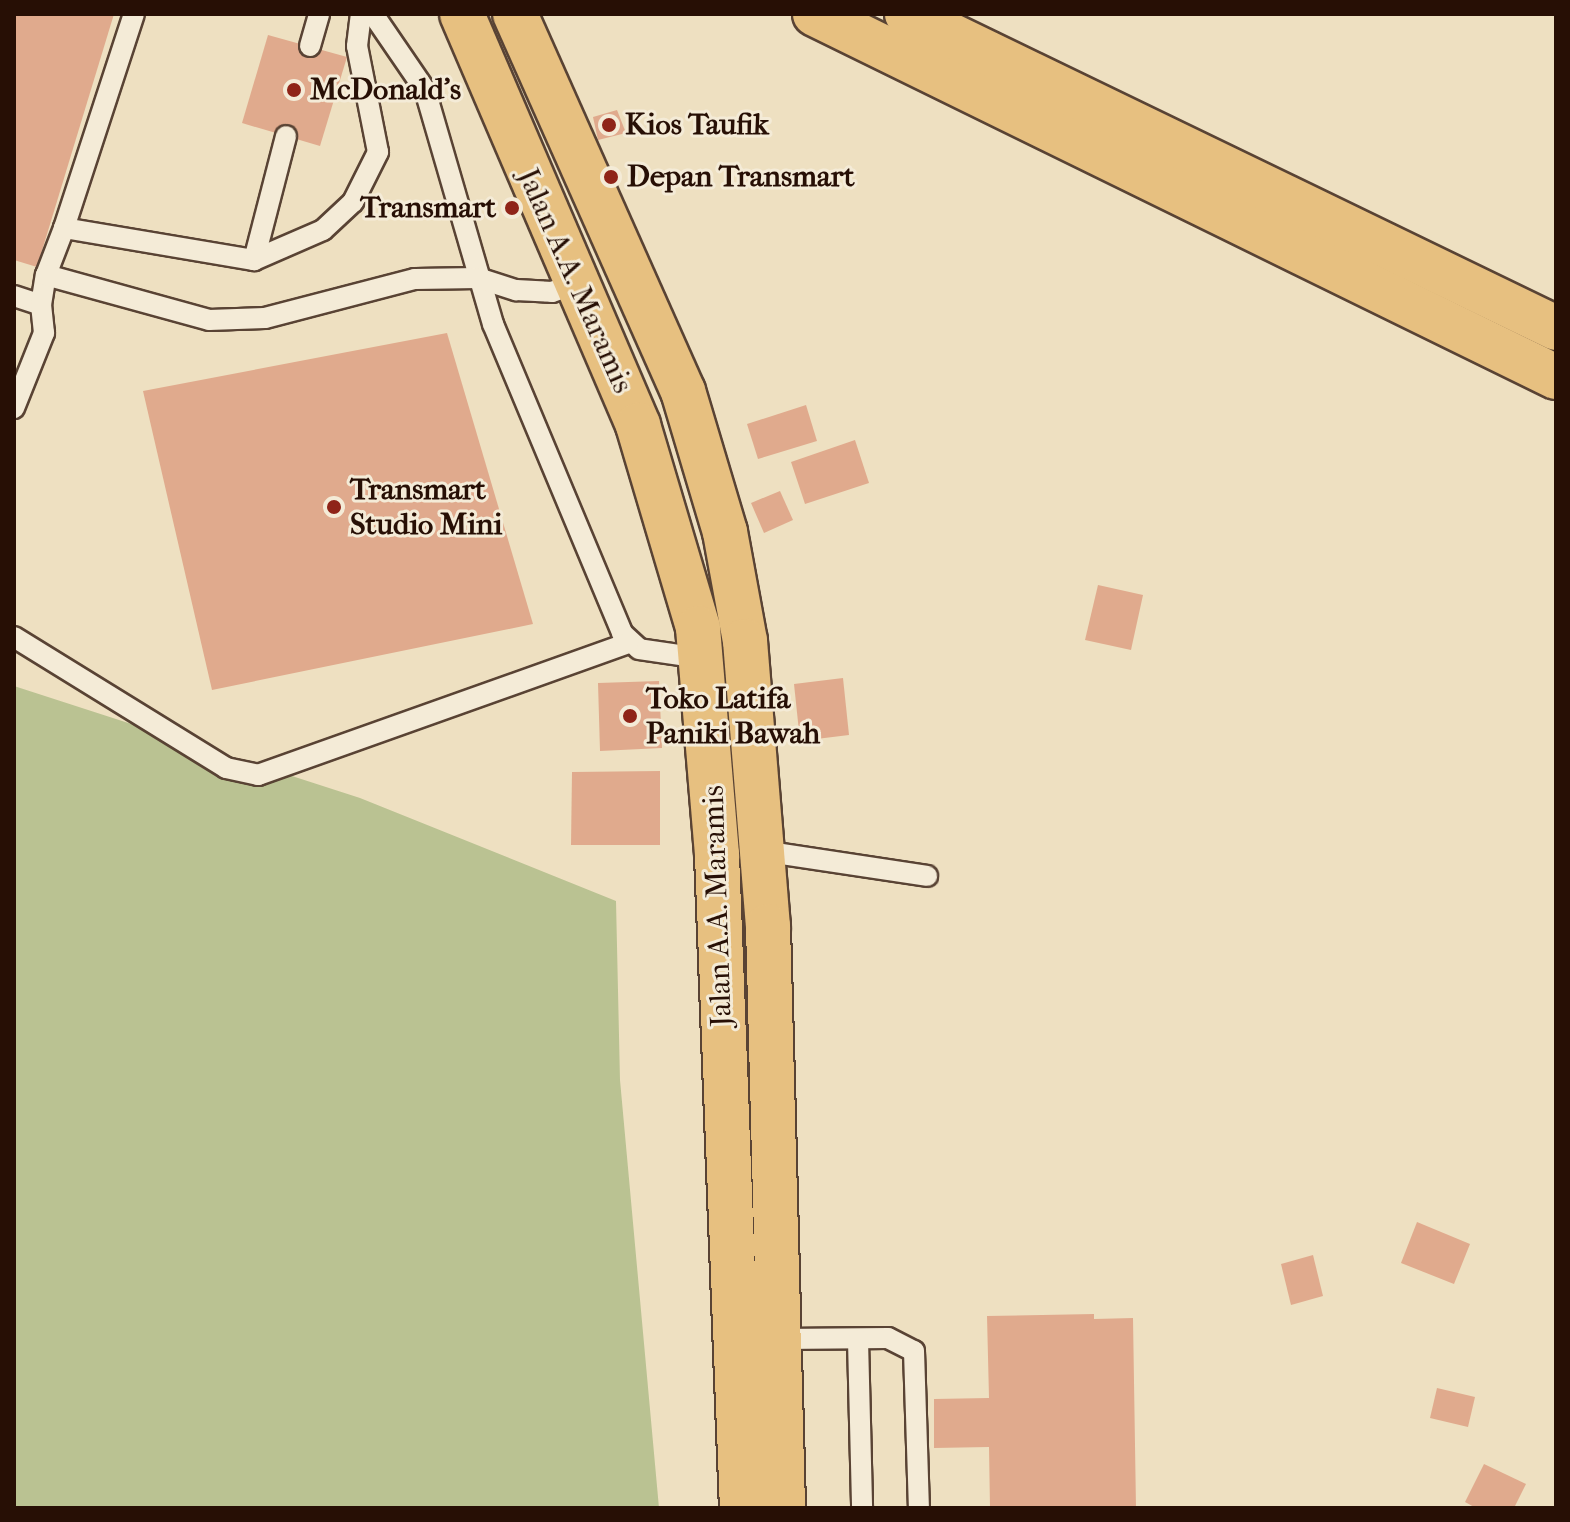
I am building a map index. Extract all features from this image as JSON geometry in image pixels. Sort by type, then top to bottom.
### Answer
[{"type":"highway","name":"Jalan A.A. Maramis","points":[[462,14],[656,477],[698,628],[717,855],[742,1508]]},
{"type":"highway","points":[[515,14],[655,322],[715,494],[751,684],[762,851],[782,1339],[777,1385],[783,1508]]},
{"type":"highway","points":[[907,14],[1556,328]]},
{"type":"highway","points":[[843,20],[1556,377]]},
{"type":"lane","points":[[14,408],[44,333],[41,305],[46,275],[134,14]]},
{"type":"lane","points":[[310,46],[319,14]]},
{"type":"lane","points":[[64,228],[254,260],[323,230],[353,202],[368,178],[378,152],[357,46],[361,14]]},
{"type":"lane","points":[[373,14],[425,90],[478,278],[628,643]]},
{"type":"lane","points":[[254,260],[286,136]]},
{"type":"lane","points":[[46,275],[209,320],[265,318],[415,279],[478,278],[528,291],[552,292],[577,283]]},
{"type":"lane","points":[[14,296],[41,305]]},
{"type":"lane","points":[[14,637],[226,768],[258,775],[628,643],[669,657],[701,658]]},
{"type":"lane","points":[[762,851],[927,876]]},
{"type":"lane","points":[[782,1339],[903,1341],[914,1351],[919,1508]]},
{"type":"lane","points":[[858,1340],[862,1508]]},
{"type":"green space","points":[[14,686],[360,798],[616,901],[620,1080],[659,1508],[14,1508]]},
{"type":"building","points":[[14,14],[114,14],[37,267],[14,260]]},
{"type":"building","name":"McDonald's","points":[[268,35],[347,57],[320,146],[242,123]]},
{"type":"building","name":"Kios Taufik","points":[[617,110],[626,133],[598,140],[593,117]]},
{"type":"building","name":"Transmart Studio Mini","points":[[447,333],[533,624],[212,690],[143,391]]},
{"type":"building","points":[[806,405],[817,441],[758,459],[747,424]]},
{"type":"building","points":[[855,440],[869,483],[805,504],[791,462]]},
{"type":"building","points":[[780,491],[793,520],[764,533],[751,503]]},
{"type":"building","points":[[1098,585],[1143,595],[1131,650],[1085,640]]},
{"type":"building","points":[[843,678],[849,735],[800,741],[794,684]]},
{"type":"building","name":"Toko Latifa Paniki Bawah","points":[[659,681],[662,748],[600,751],[598,683]]},
{"type":"building","points":[[660,771],[660,845],[571,845],[572,772]]},
{"type":"building","points":[[1417,1222],[1470,1244],[1454,1284],[1401,1263]]},
{"type":"building","points":[[1313,1255],[1323,1296],[1291,1305],[1281,1264]]},
{"type":"building","points":[[1094,1314],[1094,1319],[1133,1318],[1136,1508],[990,1508],[989,1447],[934,1448],[934,1399],[989,1398],[987,1316]]},
{"type":"building","points":[[1437,1388],[1475,1397],[1468,1427],[1430,1418]]},
{"type":"building","points":[[1484,1464],[1526,1484],[1514,1508],[1476,1508],[1465,1502]]},
{"type":"place","name":"McDonald's","points":[[294,90]]},
{"type":"place","name":"Kios Taufik","points":[[609,125]]},
{"type":"place","name":"Depan Transmart","points":[[611,177]]},
{"type":"place","name":"Transmart","points":[[512,208]]},
{"type":"place","name":"Transmart Studio Mini","points":[[334,507]]},
{"type":"place","name":"Toko Latifa Paniki Bawah","points":[[630,716]]}]
